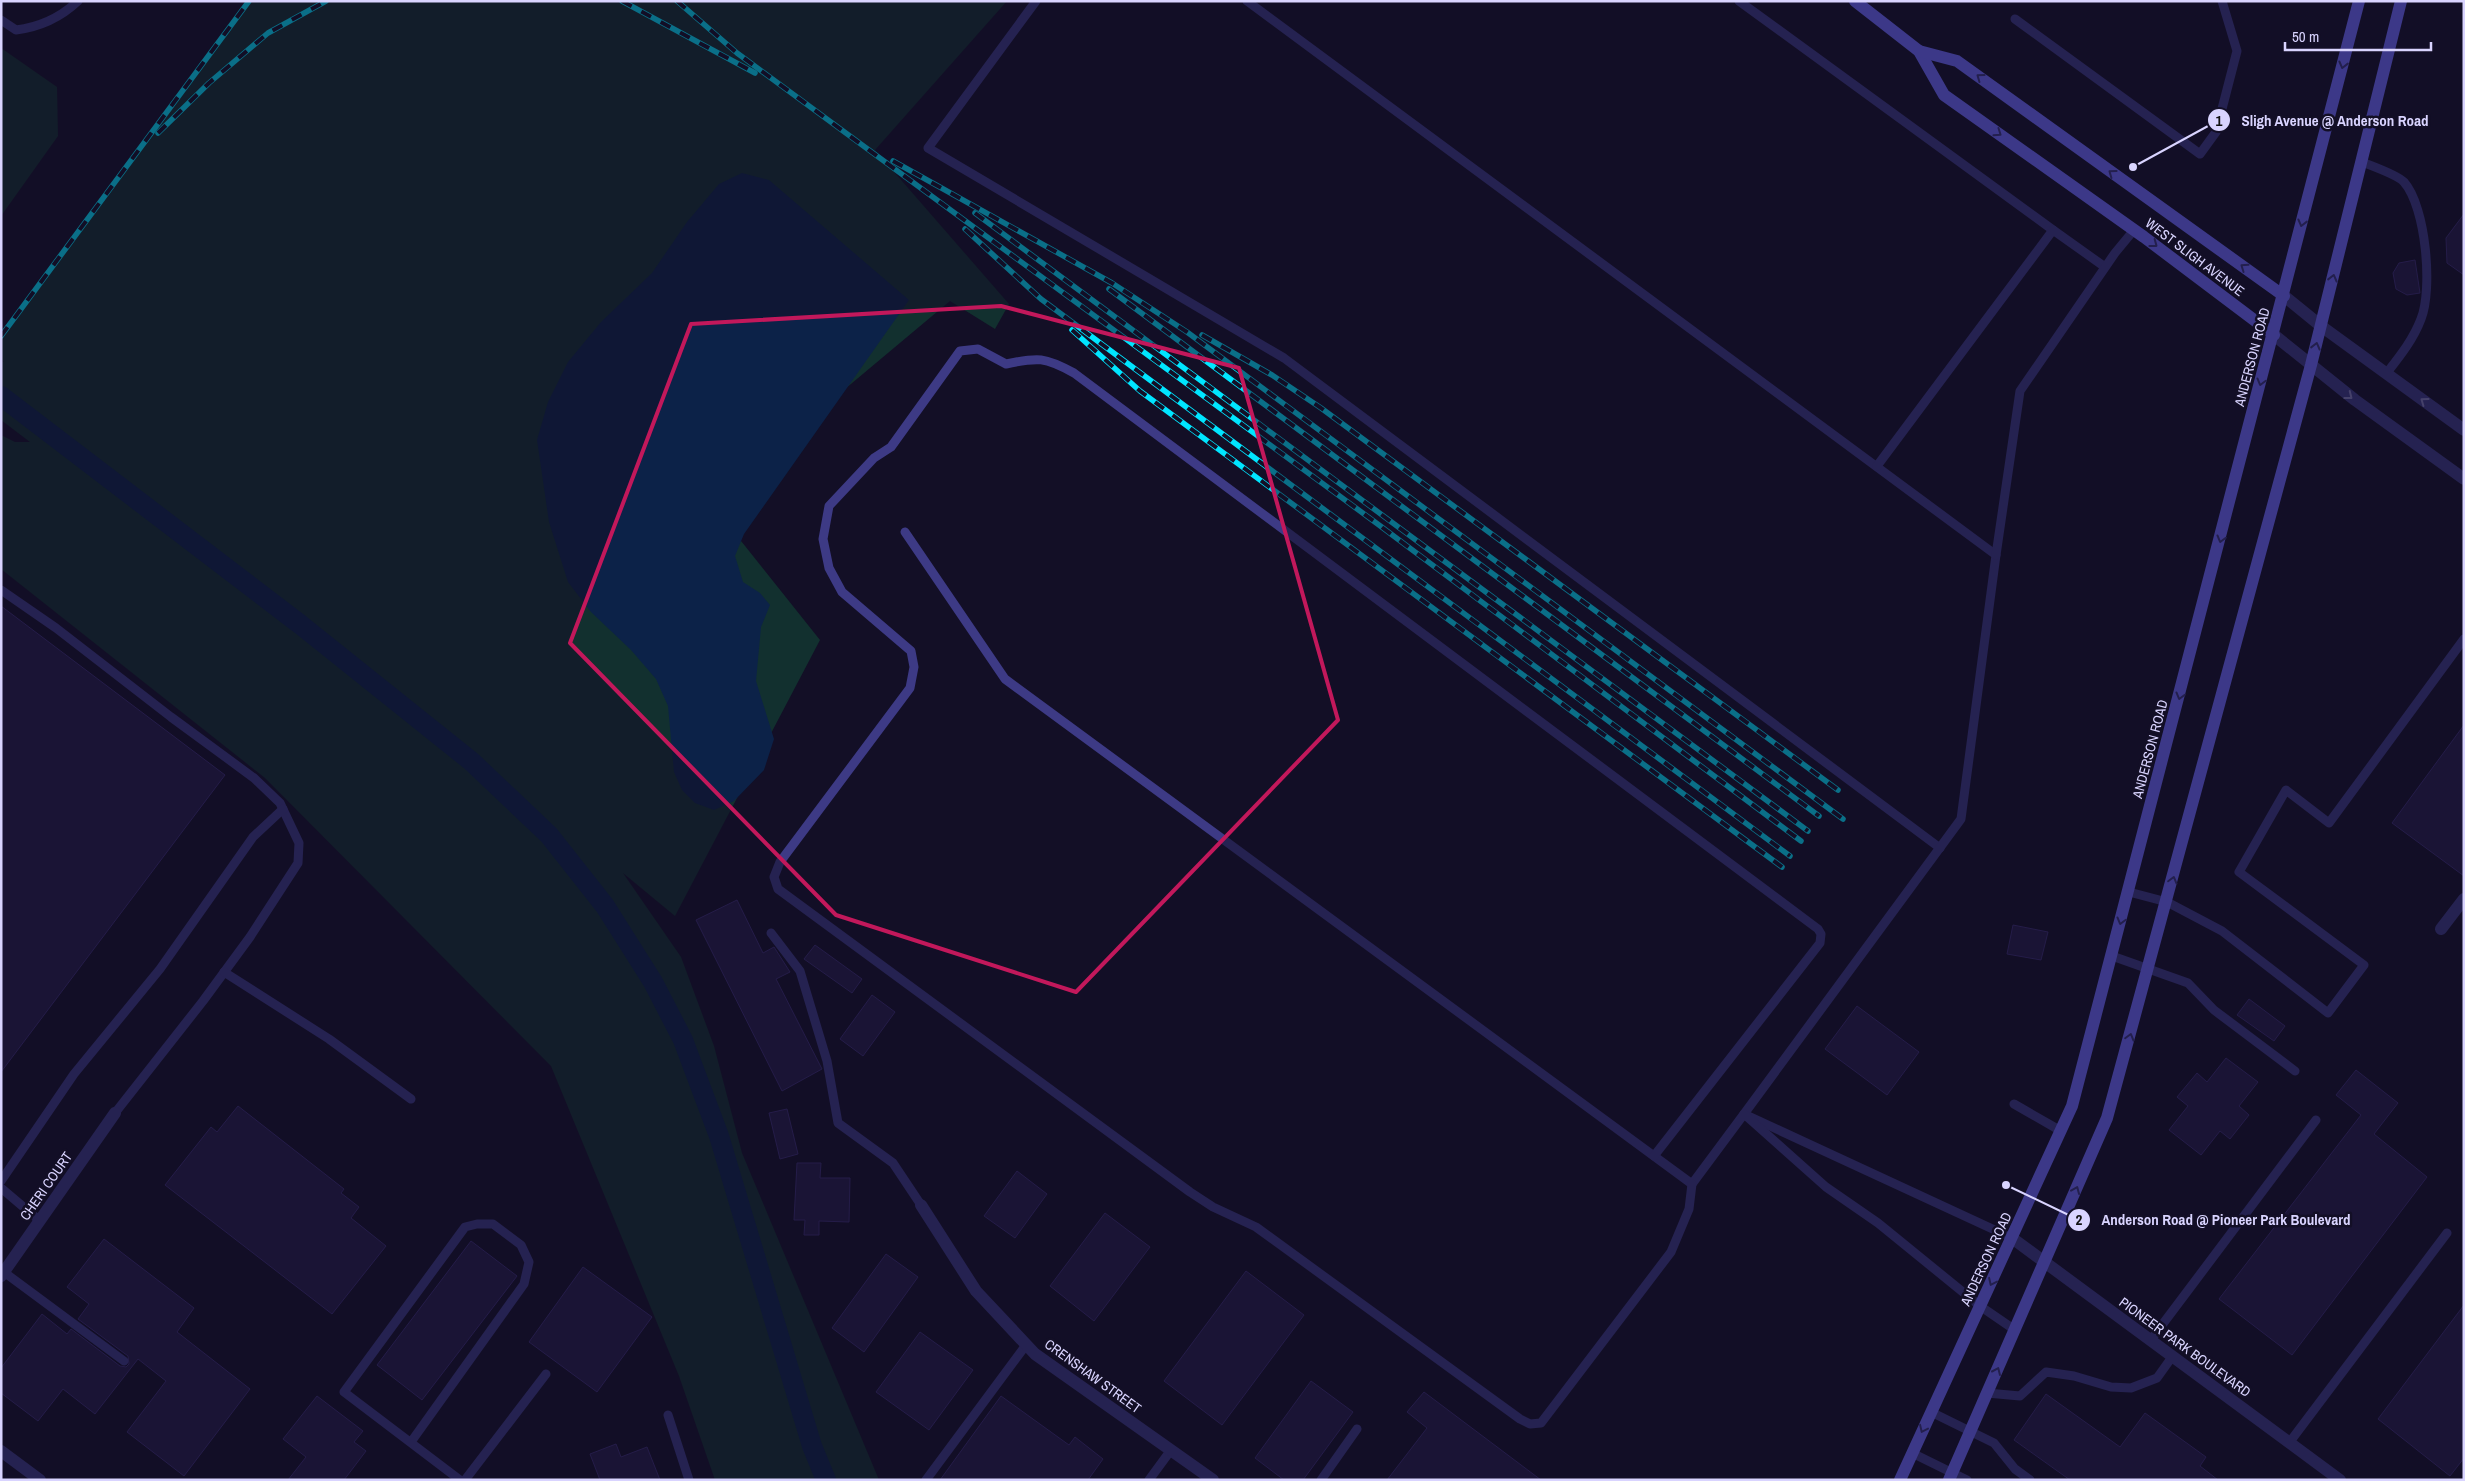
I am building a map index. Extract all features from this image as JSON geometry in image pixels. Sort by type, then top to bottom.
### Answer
[{"type":"main road","name":"WEST SLIGH AVENUE","points":[[1855,1],[1919,51],[1944,95],[2134,230],[2274,334]]},
{"type":"main road","name":"ANDERSON ROAD","points":[[1900,1480],[2072,1106],[2360,1]]},
{"type":"main road","points":[[1951,1476],[2046,1262],[2107,1118],[2311,366],[2362,162],[2397,10],[2401,1]]},
{"type":"main road","name":"WEST SLIGH AVENUE","points":[[1919,51],[1957,60],[2284,296]]},
{"type":"street","name":"WEST SLIGH AVENUE","points":[[2284,296],[2321,326],[2464,430]]},
{"type":"street","name":"WEST SLIGH AVENUE","points":[[2274,334],[2355,400],[2464,478]]},
{"type":"street","points":[[2441,929],[2464,899]]},
{"type":"street","name":"CHERI COURT","points":[[2,1273],[115,1113]]},
{"type":"street","name":"CRENSHAW STREET","points":[[921,1206],[976,1291],[1035,1354],[1213,1480]]},
{"type":"street","name":"PIONEER PARK BOULEVARD","points":[[2012,1238],[2340,1480]]},
{"type":"street","points":[[1,1452],[40,1480]]},
{"type":"lane","points":[[1,20],[16,30],[33,28],[62,15],[78,1]]},
{"type":"lane","points":[[1036,1],[928,148],[1284,358],[1940,848]]},
{"type":"lane","points":[[1247,1],[1996,554]]},
{"type":"lane","points":[[1739,1],[2105,267]]},
{"type":"lane","points":[[2015,19],[2200,154],[2216,132],[2238,51],[2222,1]]},
{"type":"lane","points":[[2362,162],[2403,181],[2416,204],[2422,236],[2427,292],[2422,318],[2408,345],[2386,374]]},
{"type":"lane","points":[[1877,466],[2053,230]]},
{"type":"lane","points":[[1654,1156],[1820,943],[1818,929],[1074,373],[1050,360],[1032,359],[1006,364],[978,349],[960,351],[891,446],[874,458],[829,506],[824,539],[829,568],[842,592],[911,651],[914,667],[910,688],[780,862],[774,877],[778,889],[1190,1192],[1213,1206],[1256,1227],[1520,1420],[1530,1424],[1541,1423],[1671,1252],[1689,1209],[1692,1184],[1961,819],[1996,554],[2020,391],[2105,267],[2134,230]]},
{"type":"lane","points":[[905,532],[1005,679],[1692,1184]]},
{"type":"lane","points":[[1,590],[56,628],[254,778],[280,803],[300,843],[298,863],[224,972],[115,1113]]},
{"type":"lane","points":[[2129,892],[2167,902],[2222,931],[2328,1012],[2364,965],[2239,872],[2286,790],[2329,823],[2464,639]]},
{"type":"lane","points":[[1,1181],[74,1074],[160,969],[253,837],[283,809]]},
{"type":"lane","points":[[771,933],[800,971],[827,1061],[838,1122],[892,1163],[921,1206]]},
{"type":"lane","points":[[2112,956],[2188,983],[2214,1010],[2294,1071]]},
{"type":"lane","points":[[224,972],[329,1039],[411,1099]]},
{"type":"lane","points":[[2014,1104],[2061,1131]]},
{"type":"lane","points":[[1744,1114],[2012,1238]]},
{"type":"lane","points":[[1744,1114],[1826,1187],[1878,1223],[1980,1306],[2015,1330]]},
{"type":"lane","points":[[2150,1341],[2316,1120]]},
{"type":"lane","points":[[1,1188],[40,1220]]},
{"type":"lane","points":[[411,1442],[524,1284],[529,1262],[521,1245],[492,1224],[477,1224],[465,1227],[344,1392],[460,1480]]},
{"type":"lane","points":[[2289,1443],[2447,1233]]},
{"type":"lane","points":[[2,1273],[124,1361]]},
{"type":"lane","points":[[926,1480],[1026,1345]]},
{"type":"lane","points":[[1987,1393],[2020,1396],[2046,1372],[2074,1376],[2111,1387],[2131,1388],[2157,1378],[2172,1357]]},
{"type":"lane","points":[[465,1480],[546,1374]]},
{"type":"lane","points":[[1931,1412],[1994,1443],[2015,1469],[2030,1480]]},
{"type":"lane","points":[[668,1415],[689,1480]]},
{"type":"lane","points":[[1321,1480],[1357,1429]]},
{"type":"lane","points":[[1149,1480],[1171,1450]]},
{"type":"lane","points":[[1912,1453],[1951,1476],[1968,1480]]},
{"type":"highlighted area","points":[[1001,306],[1239,368],[1338,720],[1076,992],[836,915],[570,643],[691,324]]},
{"type":"green space","points":[[250,1],[1007,1],[875,150],[1009,304],[995,329],[950,301],[710,502],[820,640],[675,916],[623,873],[681,957],[714,1046],[742,1153],[879,1480],[715,1480],[679,1376],[551,1066],[265,778],[1,569],[1,435],[15,442],[30,442],[1,420],[1,361],[4,362],[1,359],[1,336]]},
{"type":"green space","points":[[1,48],[57,87],[58,136],[1,216]]},
{"type":"water","points":[[742,173],[769,180],[909,300],[744,534],[735,556],[743,582],[760,593],[770,605],[761,627],[756,681],[774,739],[764,770],[734,801],[714,810],[695,803],[682,790],[674,772],[668,706],[656,679],[631,650],[591,612],[568,582],[549,522],[537,440],[548,402],[568,362],[601,322],[652,273],[687,222],[719,184]]},
{"type":"building","points":[[2464,214],[2464,275],[2447,263],[2446,238]]},
{"type":"building","points":[[2415,260],[2420,293],[2407,295],[2396,289],[2393,273],[2399,263]]},
{"type":"building","points":[[1,606],[225,775],[1,1072]]},
{"type":"building","points":[[2464,725],[2464,876],[2392,823]]},
{"type":"building","points":[[737,900],[763,953],[774,947],[790,972],[776,979],[822,1069],[782,1091],[696,920]]},
{"type":"building","points":[[2013,925],[2048,932],[2041,960],[2007,954]]},
{"type":"building","points":[[815,945],[862,979],[852,993],[804,959]]},
{"type":"building","points":[[872,995],[895,1012],[863,1056],[840,1039]]},
{"type":"building","points":[[2249,999],[2285,1026],[2274,1041],[2237,1015]]},
{"type":"building","points":[[1857,1006],[1919,1052],[1887,1095],[1825,1049]]},
{"type":"building","points":[[2226,1058],[2258,1082],[2239,1106],[2249,1115],[2230,1139],[2220,1131],[2201,1155],[2169,1130],[2188,1106],[2177,1097],[2197,1073],[2207,1082]]},
{"type":"building","points":[[2356,1070],[2398,1103],[2374,1134],[2427,1177],[2292,1355],[2219,1299],[2361,1115],[2336,1095]]},
{"type":"building","points":[[238,1106],[344,1189],[341,1193],[359,1207],[351,1218],[386,1246],[332,1314],[165,1185],[211,1127],[217,1132]]},
{"type":"building","points":[[787,1109],[798,1154],[780,1159],[769,1113]]},
{"type":"building","points":[[797,1163],[821,1163],[820,1178],[850,1178],[849,1222],[819,1221],[819,1235],[804,1235],[805,1220],[794,1220]]},
{"type":"building","points":[[1017,1171],[1047,1194],[1015,1238],[984,1216]]},
{"type":"building","points":[[1105,1213],[1150,1247],[1094,1321],[1050,1286]]},
{"type":"building","points":[[104,1239],[194,1308],[177,1332],[250,1389],[184,1476],[127,1432],[166,1381],[138,1359],[95,1414],[63,1389],[38,1421],[1,1393],[1,1368],[42,1314],[67,1334],[71,1329],[120,1366],[126,1367],[129,1364],[128,1356],[78,1319],[89,1304],[67,1287]]},
{"type":"building","points":[[471,1241],[517,1276],[422,1400],[377,1365]]},
{"type":"building","points":[[886,1254],[918,1277],[864,1352],[832,1328]]},
{"type":"building","points":[[583,1267],[652,1317],[597,1392],[529,1342]]},
{"type":"building","points":[[1246,1271],[1304,1315],[1222,1425],[1164,1381]]},
{"type":"building","points":[[2464,1305],[2464,1458],[2450,1476],[2378,1419]]},
{"type":"building","points":[[920,1332],[973,1370],[929,1430],[876,1392]]},
{"type":"building","points":[[1311,1381],[1353,1412],[1303,1480],[1284,1480],[1255,1458]]},
{"type":"building","points":[[1424,1392],[1541,1480],[1387,1480],[1427,1428],[1407,1412]]},
{"type":"building","points":[[2046,1394],[2120,1447],[2145,1413],[2206,1457],[2200,1466],[2218,1480],[2070,1480],[2014,1440]]},
{"type":"building","points":[[317,1396],[363,1431],[354,1442],[366,1451],[344,1480],[288,1480],[306,1457],[283,1439]]},
{"type":"building","points":[[1001,1396],[1069,1445],[1075,1437],[1103,1459],[1088,1480],[940,1480]]},
{"type":"building","points":[[616,1444],[621,1457],[647,1447],[660,1480],[600,1480],[590,1454]]},
{"type":"waterway","points":[[1,396],[301,625],[471,761],[549,835],[605,906],[653,982],[683,1040],[719,1136],[812,1446],[826,1480]]},
{"type":"railway","points":[[1,336],[249,1]]},
{"type":"railway","points":[[158,133],[209,83],[268,33],[326,1]]},
{"type":"railway","points":[[622,1],[755,73]]},
{"type":"railway","points":[[677,1],[737,53],[1379,525],[1801,841]]},
{"type":"railway","points":[[893,161],[1112,283],[1187,332],[1843,819]]},
{"type":"railway","points":[[975,213],[1808,831]]},
{"type":"railway","points":[[965,229],[1041,299],[1790,856]]},
{"type":"railway","points":[[1109,289],[1819,816]]},
{"type":"railway","points":[[1072,330],[1140,391],[1782,867]]},
{"type":"railway","points":[[1202,335],[1272,375],[1321,408],[1838,790]]},
{"type":"place","name":"Sligh Avenue @ Anderson Road","points":[[2133,167]]},
{"type":"place","name":"Anderson Road @ Pioneer Park Boulevard","points":[[2006,1185]]}]
